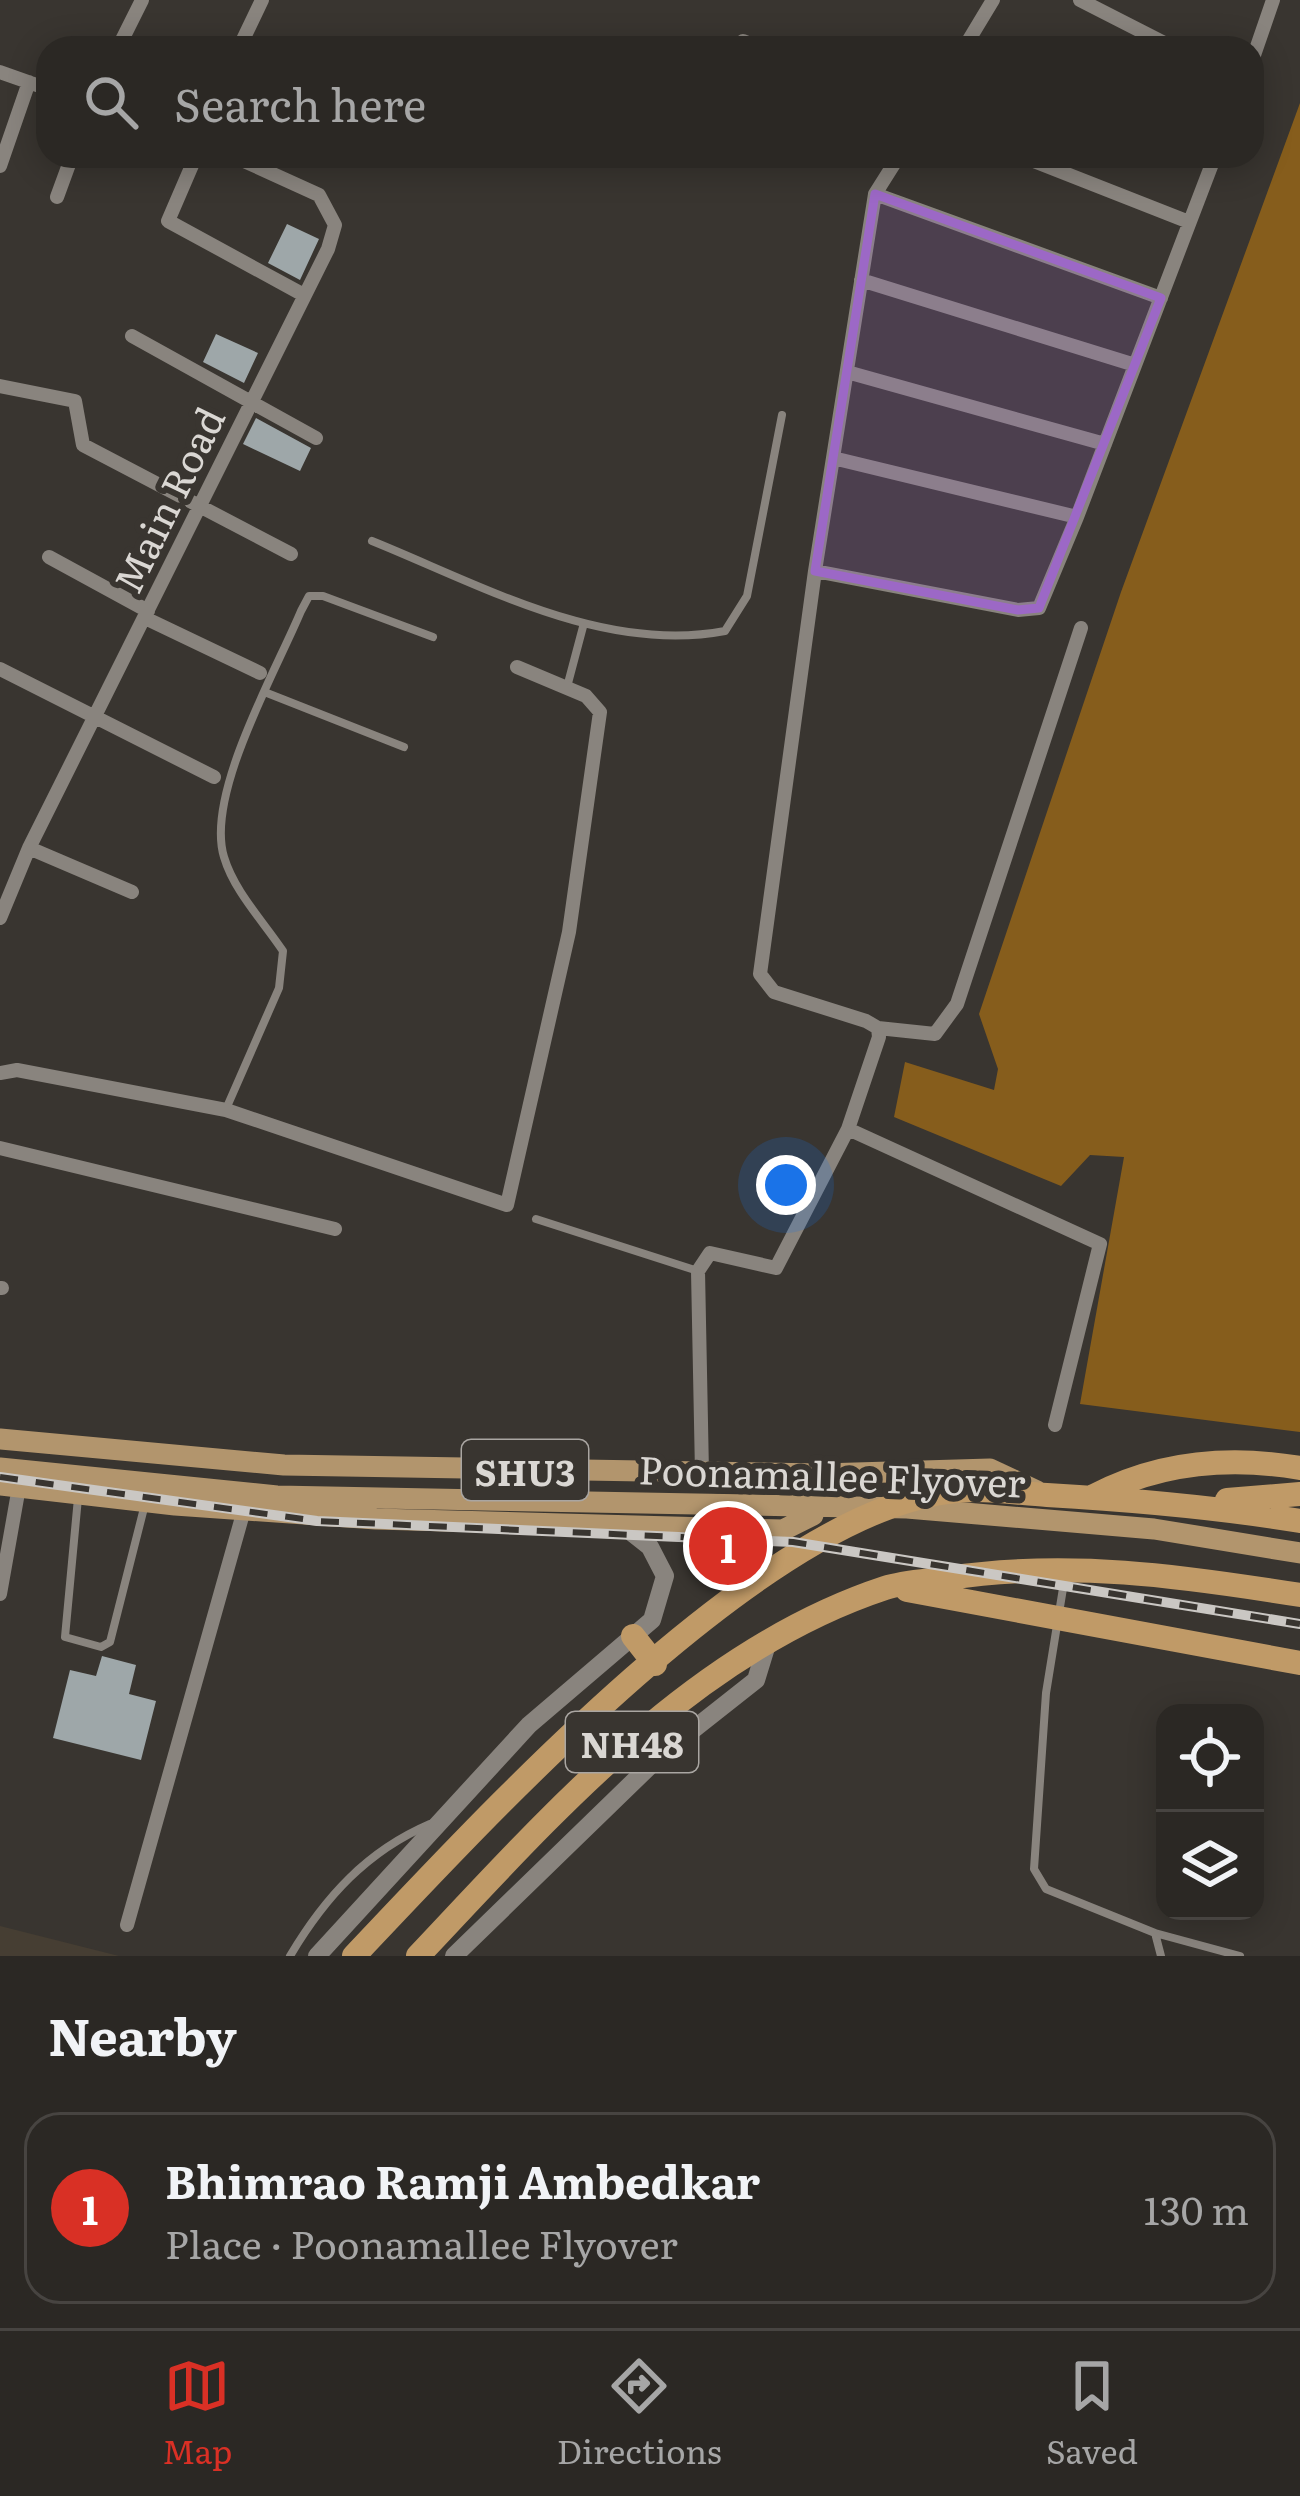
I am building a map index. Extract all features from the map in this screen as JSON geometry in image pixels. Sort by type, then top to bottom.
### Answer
[{"type":"highway","points":[[1091,1497],[1125,1480],[1234,1459],[1300,1468]]},
{"type":"highway","name":"NH48","points":[[354,1956],[488,1815],[655,1664],[768,1572],[814,1542],[892,1506],[947,1492],[1045,1495],[1195,1504],[1300,1521]]},
{"type":"highway","points":[[1195,1504],[1300,1494]]},
{"type":"highway","name":"NH48","points":[[418,1956],[676,1704],[768,1641],[889,1587],[996,1571],[1066,1569],[1157,1572],[1300,1595]]},
{"type":"highway","points":[[889,1587],[1300,1663]]},
{"type":"highway","points":[[633,1636],[655,1664]]},
{"type":"main road","name":"SHU3","points":[[0,1439],[284,1466],[816,1474],[990,1469],[1045,1495]]},
{"type":"main road","name":"Poonamallee Flyover","points":[[0,1468],[277,1496],[907,1508],[1154,1529],[1300,1553]]},
{"type":"main road","points":[[9,1486],[244,1510],[626,1528],[783,1530],[813,1515],[816,1474]]},
{"type":"street","points":[[124,36],[142,0]]},
{"type":"street","points":[[244,36],[262,0]]},
{"type":"street","points":[[973,36],[993,0]]},
{"type":"street","points":[[1080,0],[1150,36]]},
{"type":"street","points":[[1261,36],[1274,0]]},
{"type":"street","points":[[0,72],[36,85]]},
{"type":"street","points":[[0,166],[28,82]]},
{"type":"street","points":[[57,197],[68,168]]},
{"type":"street","points":[[191,168],[168,221],[302,294]]},
{"type":"street","name":"Main Road","points":[[0,918],[29,848],[328,249],[335,225],[330,208],[305,186],[262,168]]},
{"type":"street","points":[[891,168],[875,194],[815,571],[760,974],[774,992],[878,1028],[935,1034],[957,1004],[1081,628]]},
{"type":"street","points":[[1053,168],[1190,222]]},
{"type":"street","points":[[815,571],[1018,610],[1039,608],[1210,168]]},
{"type":"street","points":[[875,194],[1162,298]]},
{"type":"street","points":[[862,280],[1135,365]]},
{"type":"street","points":[[132,336],[316,438]]},
{"type":"street","points":[[847,371],[1105,444]]},
{"type":"street","points":[[0,386],[75,401],[83,445],[198,510],[291,554]]},
{"type":"street","points":[[833,458],[1077,517]]},
{"type":"street","points":[[49,556],[260,673]]},
{"type":"street","points":[[0,1072],[17,1070],[226,1110],[507,1205],[569,932],[600,712],[586,696],[517,667]]},
{"type":"street","points":[[0,669],[214,777]]},
{"type":"street","points":[[29,848],[132,892]]},
{"type":"street","points":[[702,1472],[698,1271],[710,1253],[776,1268],[848,1129],[878,1028]]},
{"type":"street","points":[[848,1129],[1100,1244],[1055,1425]]},
{"type":"street","points":[[0,1148],[335,1229]]},
{"type":"street","points":[[0,1594],[9,1486]]},
{"type":"street","points":[[127,1925],[244,1510]]},
{"type":"street","points":[[317,1956],[529,1725],[652,1620],[665,1576],[650,1547],[626,1528]]},
{"type":"street","points":[[454,1956],[661,1755],[756,1680],[768,1641]]},
{"type":"lane","points":[[372,541],[584,623],[705,635],[725,631],[738,618],[756,558],[782,415]]},
{"type":"lane","points":[[226,1110],[279,988],[283,951],[237,886],[223,856],[218,824],[302,611],[315,594],[433,637]]},
{"type":"lane","points":[[567,687],[584,623]]},
{"type":"lane","points":[[267,693],[404,747]]},
{"type":"lane","points":[[536,1219],[698,1271]]},
{"type":"lane","points":[[78,1495],[64,1637],[101,1647],[110,1642],[146,1502]]},
{"type":"lane","points":[[1066,1569],[1036,1793],[1034,1869],[1046,1889],[1155,1933],[1240,1956]]},
{"type":"lane","points":[[290,1956],[365,1861],[390,1840],[439,1820]]},
{"type":"lane","points":[[1155,1933],[1161,1956]]},
{"type":"highlighted area","points":[[875,194],[1161,298],[1039,608],[1018,610],[815,571]]},
{"type":"shaded area","points":[[1300,103],[1300,1432],[1080,1404],[1124,1157],[1090,1155],[1061,1186],[894,1117],[905,1062],[994,1090],[998,1069],[979,1014],[1121,592]]},
{"type":"shaded area","points":[[0,1926],[119,1956],[0,1956]]},
{"type":"building","points":[[287,224],[319,239],[300,280],[268,263]]},
{"type":"building","points":[[216,334],[258,353],[244,383],[203,362]]},
{"type":"building","points":[[256,418],[311,448],[300,471],[243,444]]},
{"type":"building","points":[[102,1656],[136,1665],[129,1694],[156,1701],[141,1760],[53,1738],[70,1670],[96,1676]]},
{"type":"railway","points":[[0,1477],[317,1521],[793,1542],[1300,1624]]},
{"type":"place","name":"Bhimrao Ramji Ambedkar","points":[[728,1546]]}]
